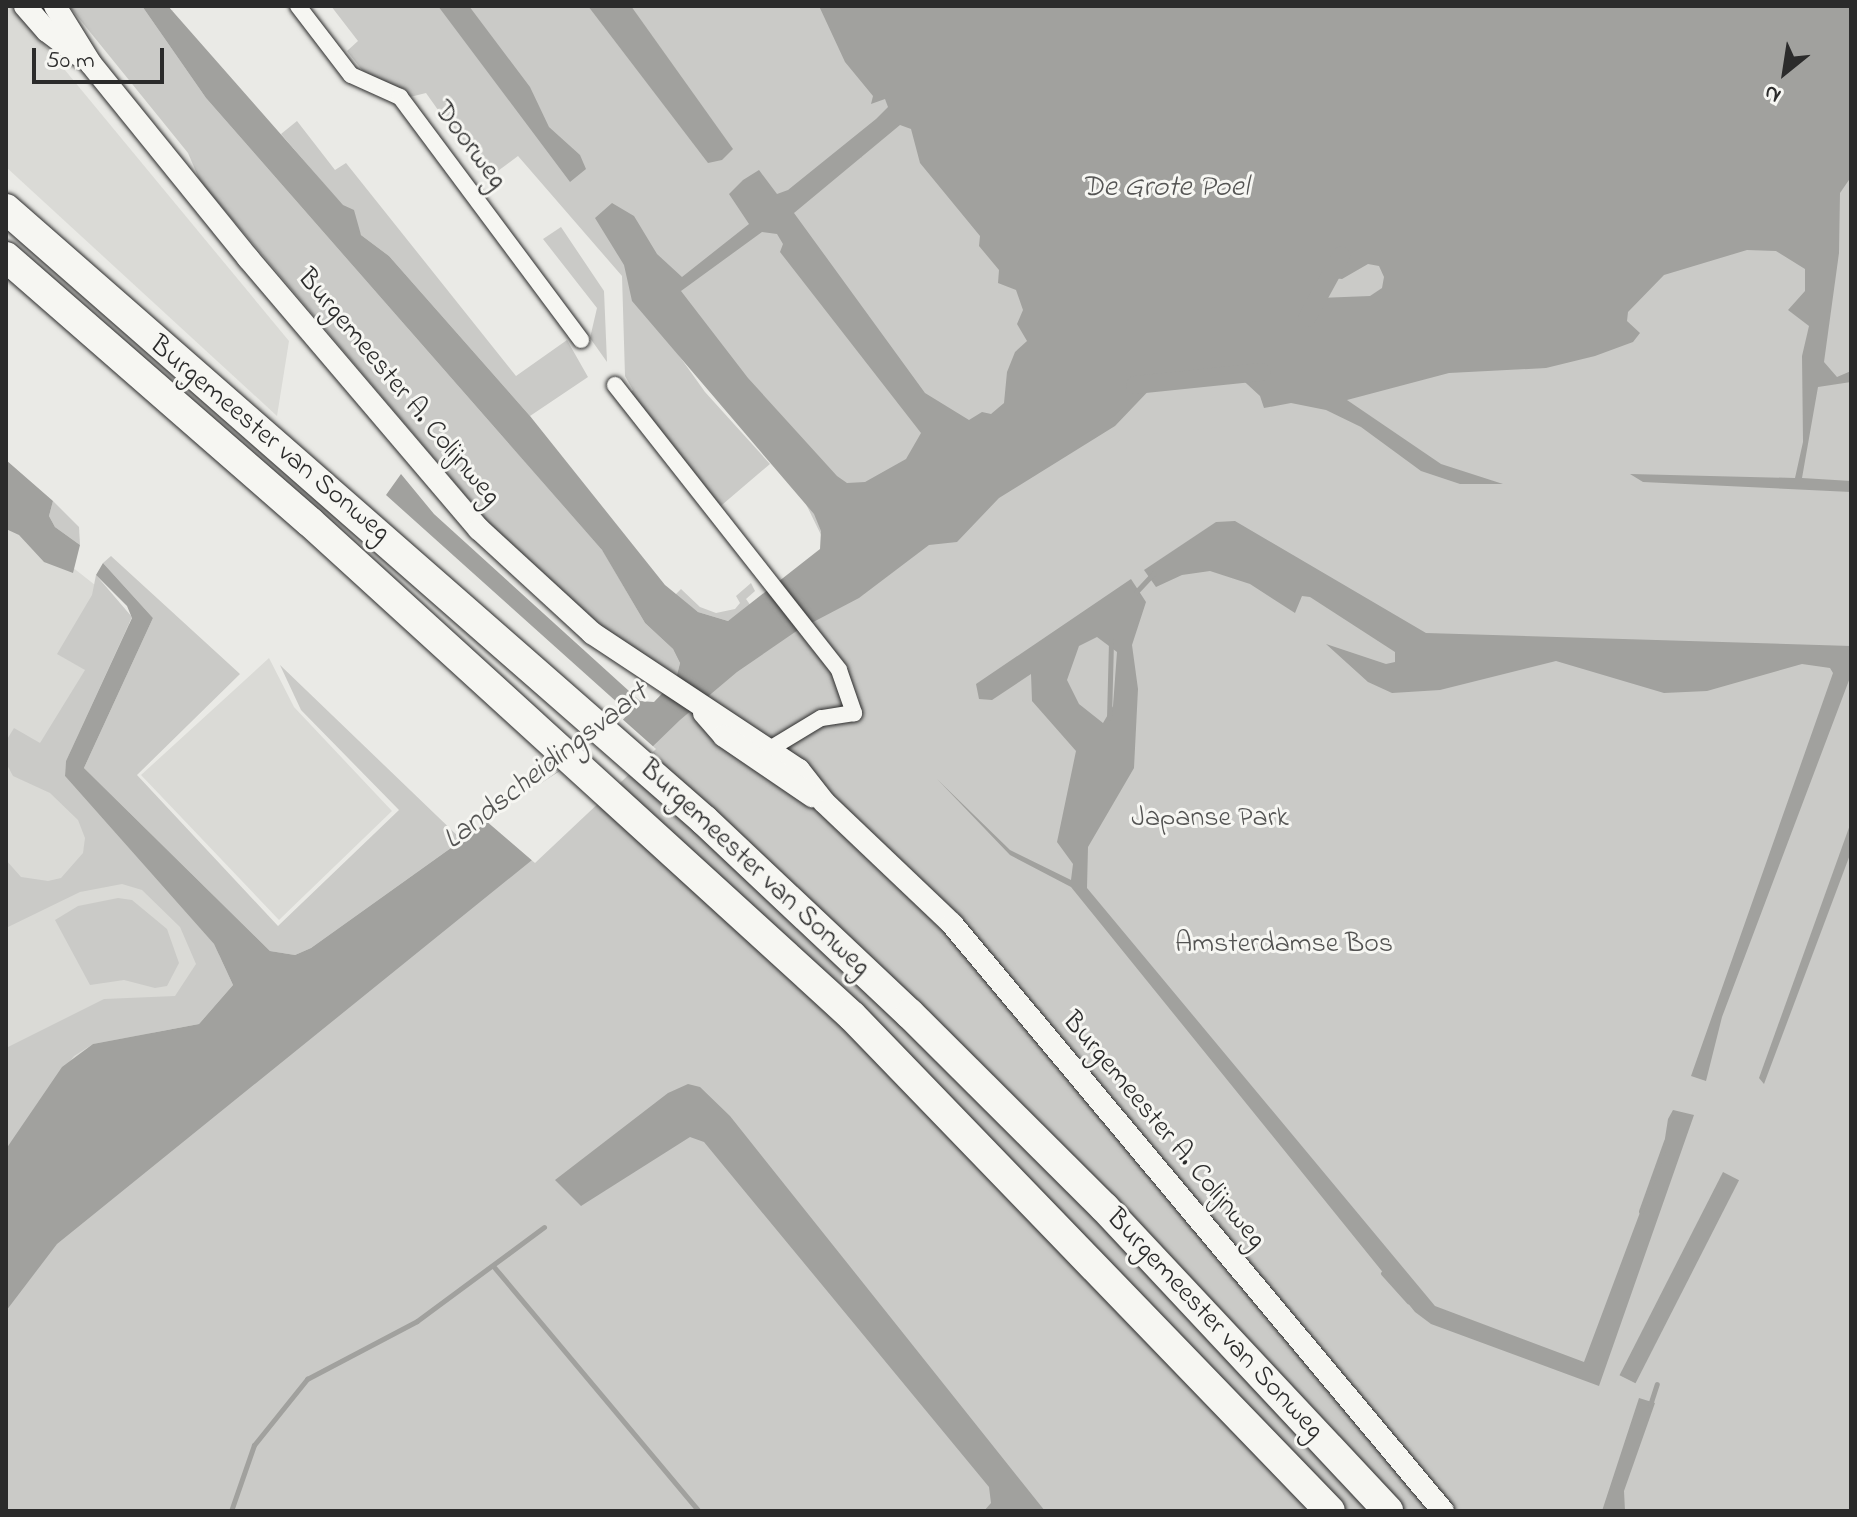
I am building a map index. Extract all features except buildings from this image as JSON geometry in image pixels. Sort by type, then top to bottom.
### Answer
[{"type":"highway","name":"Burgemeester van Sonweg","points":[[6,209],[582,711],[704,820],[910,1014],[1104,1207],[1388,1511]]},
{"type":"highway","name":"Burgemeester van Sonweg","points":[[6,257],[549,738],[852,1016],[1330,1511]]},
{"type":"street","name":"Burgemeester A. Colijnweg","points":[[25,6],[47,31],[91,64]]},
{"type":"street","name":"Burgemeester A. Colijnweg","points":[[55,6],[91,64],[479,529],[571,615],[700,709],[724,736],[762,753],[824,802],[952,924],[1443,1511]]},
{"type":"street","name":"Doorweg","points":[[298,6],[351,75],[400,97],[581,340]]},
{"type":"street","points":[[615,385],[732,538],[764,572],[839,670],[854,713],[821,718],[762,753]]},
{"type":"shaded area","points":[[6,6],[12,6],[289,341],[277,416],[6,167]]},
{"type":"shaded area","points":[[6,515],[95,585],[130,625],[73,761],[225,947],[6,1209]]},
{"type":"shaded area","points":[[269,658],[294,707],[392,811],[279,920],[141,775]]},
{"type":"green space","points":[[69,6],[142,6],[206,98],[603,551],[645,623],[673,649],[680,663],[676,679],[587,616],[504,541],[200,181],[188,153]]},
{"type":"green space","name":"Amsterdamse Bos","points":[[331,6],[1851,6],[1851,1511],[6,1511],[6,1286],[765,640],[825,543],[803,498],[630,287],[705,392],[770,464],[716,510],[629,393],[633,390],[625,376],[622,276],[518,156],[487,179],[426,93],[406,98],[362,70],[347,51],[358,41]]},
{"type":"green space","points":[[297,121],[335,170],[346,163],[516,376],[567,340],[588,377],[530,416],[389,256],[361,235],[343,206],[281,134]]},
{"type":"green space","points":[[561,227],[604,291],[607,362],[590,338],[597,308],[543,239]]},
{"type":"green space","points":[[53,501],[79,527],[80,545],[55,527],[49,516]]},
{"type":"green space","points":[[111,556],[240,674],[137,775],[278,926],[399,810],[301,710],[280,665],[462,840],[311,948],[295,955],[270,951],[84,768],[153,618],[103,563]]},
{"type":"green space","points":[[96,575],[132,617],[66,761],[65,776],[214,944],[233,985],[199,1024],[93,1044],[74,1056],[6,1149],[6,1048],[104,999],[175,996],[196,964],[180,927],[142,890],[122,884],[80,892],[6,928],[6,860],[21,877],[48,881],[61,878],[83,853],[85,838],[78,820],[50,793],[13,776],[6,763],[6,741],[14,728],[40,743],[85,670],[57,654],[92,595]]},
{"type":"green space","points":[[751,583],[755,591],[746,599],[751,606],[728,621],[698,612],[675,595],[681,589],[700,607],[716,613],[735,609],[740,603],[736,596]]},
{"type":"green space","points":[[118,898],[132,900],[167,929],[179,963],[167,986],[155,988],[124,980],[90,985],[55,920],[78,906]]},
{"type":"water","name":"De Grote Poel","points":[[142,6],[168,6],[343,205],[354,210],[361,235],[389,256],[530,416],[665,585],[698,612],[728,621],[820,549],[821,531],[814,514],[632,301],[624,265],[595,218],[612,203],[634,216],[657,254],[682,277],[749,224],[729,194],[743,180],[759,170],[777,194],[788,190],[876,119],[888,107],[885,99],[871,104],[873,96],[845,62],[819,6],[1851,6],[1851,177],[1840,193],[1839,253],[1824,362],[1837,377],[1851,371],[1851,382],[1818,387],[1802,478],[1851,481],[1851,492],[1643,482],[1630,474],[1795,478],[1803,442],[1802,356],[1809,326],[1788,310],[1805,291],[1805,269],[1776,251],[1747,250],[1664,275],[1628,312],[1627,321],[1640,333],[1633,342],[1595,356],[1546,368],[1449,373],[1347,400],[1441,464],[1503,484],[1460,484],[1421,471],[1361,427],[1326,410],[1291,403],[1264,408],[1260,396],[1234,372],[1181,373],[1157,382],[1115,426],[999,498],[957,542],[929,545],[859,598],[798,630],[737,672],[680,720],[553,843],[57,1244],[6,1311],[6,1149],[62,1067],[93,1044],[199,1024],[233,985],[214,944],[65,776],[66,761],[132,618],[127,606],[96,575],[103,563],[153,618],[84,768],[270,951],[295,955],[311,948],[609,735],[629,713],[386,495],[401,474],[434,514],[640,701],[654,702],[676,679],[680,663],[673,649],[645,623],[602,550],[206,98]],"holes":[[[900,125],[911,129],[920,163],[980,236],[979,246],[999,270],[998,283],[1016,290],[1023,310],[1017,324],[1027,341],[1015,352],[1007,372],[1004,403],[991,414],[982,412],[969,420],[925,393],[794,213]],[[762,232],[777,234],[783,244],[780,252],[921,433],[906,459],[865,482],[847,483],[837,476],[748,378],[681,291]],[[1368,264],[1379,266],[1384,277],[1382,288],[1370,296],[1319,298],[1318,287],[1325,277],[1342,279]]]},
{"type":"water","points":[[438,6],[469,6],[530,87],[549,127],[580,155],[586,169],[570,182]]},
{"type":"water","points":[[588,6],[631,6],[733,149],[722,160],[708,163]]},
{"type":"water","points":[[6,460],[53,501],[49,516],[55,527],[80,545],[73,573],[44,562],[19,535],[6,529]]},
{"type":"water","points":[[1235,521],[1426,633],[1851,646],[1851,675],[1722,1017],[1706,1081],[1691,1076],[1833,673],[1830,668],[1802,664],[1707,691],[1664,693],[1556,661],[1440,690],[1392,693],[1368,682],[1326,644],[1386,664],[1395,662],[1395,652],[1310,597],[1302,596],[1295,613],[1250,584],[1210,571],[1182,575],[1156,587],[1144,570],[1216,522]]},
{"type":"water","points":[[1131,579],[1146,602],[1132,645],[1138,689],[1134,768],[1088,847],[1087,888],[1435,1306],[1584,1362],[1663,1151],[1668,1119],[1673,1110],[1694,1115],[1599,1386],[1431,1324],[1415,1312],[1071,887],[1010,855],[937,779],[1010,850],[1071,880],[1073,864],[1057,842],[1076,751],[1032,701],[1031,674],[992,700],[979,699],[976,684]],"holes":[[[1097,637],[1117,652],[1113,706],[1103,723],[1079,704],[1067,680],[1079,646]]]},
{"type":"water","points":[[1851,822],[1851,852],[1764,1084],[1759,1078]]},
{"type":"water","points":[[688,1084],[700,1087],[730,1116],[1045,1511],[984,1511],[991,1503],[989,1487],[704,1142],[690,1137],[581,1206],[555,1180],[668,1093]]},
{"type":"water","points":[[1723,1172],[1739,1180],[1636,1383],[1619,1375]]},
{"type":"water","points":[[1639,1398],[1655,1403],[1624,1491],[1625,1511],[1602,1511]]},
{"type":"pier","points":[[620,717],[656,749],[535,863],[485,820],[558,772]]},
{"type":"waterway","points":[[1307,318],[1341,256]]},
{"type":"waterway","name":"Landscheidingsvaart","points":[[1135,385],[1261,372]]},
{"type":"waterway","points":[[1136,592],[1154,573]]},
{"type":"waterway","points":[[1109,718],[1111,640]]},
{"type":"waterway","points":[[1641,1211],[1666,1141]]},
{"type":"waterway","points":[[231,1511],[254,1445],[307,1379],[417,1321],[544,1227]]},
{"type":"waterway","points":[[494,1267],[699,1511]]},
{"type":"waterway","points":[[1383,1273],[1408,1301]]},
{"type":"waterway","points":[[1650,1405],[1657,1384]]},
{"type":"park label","name":"Japanse Park","points":[[1210,819]]}]
